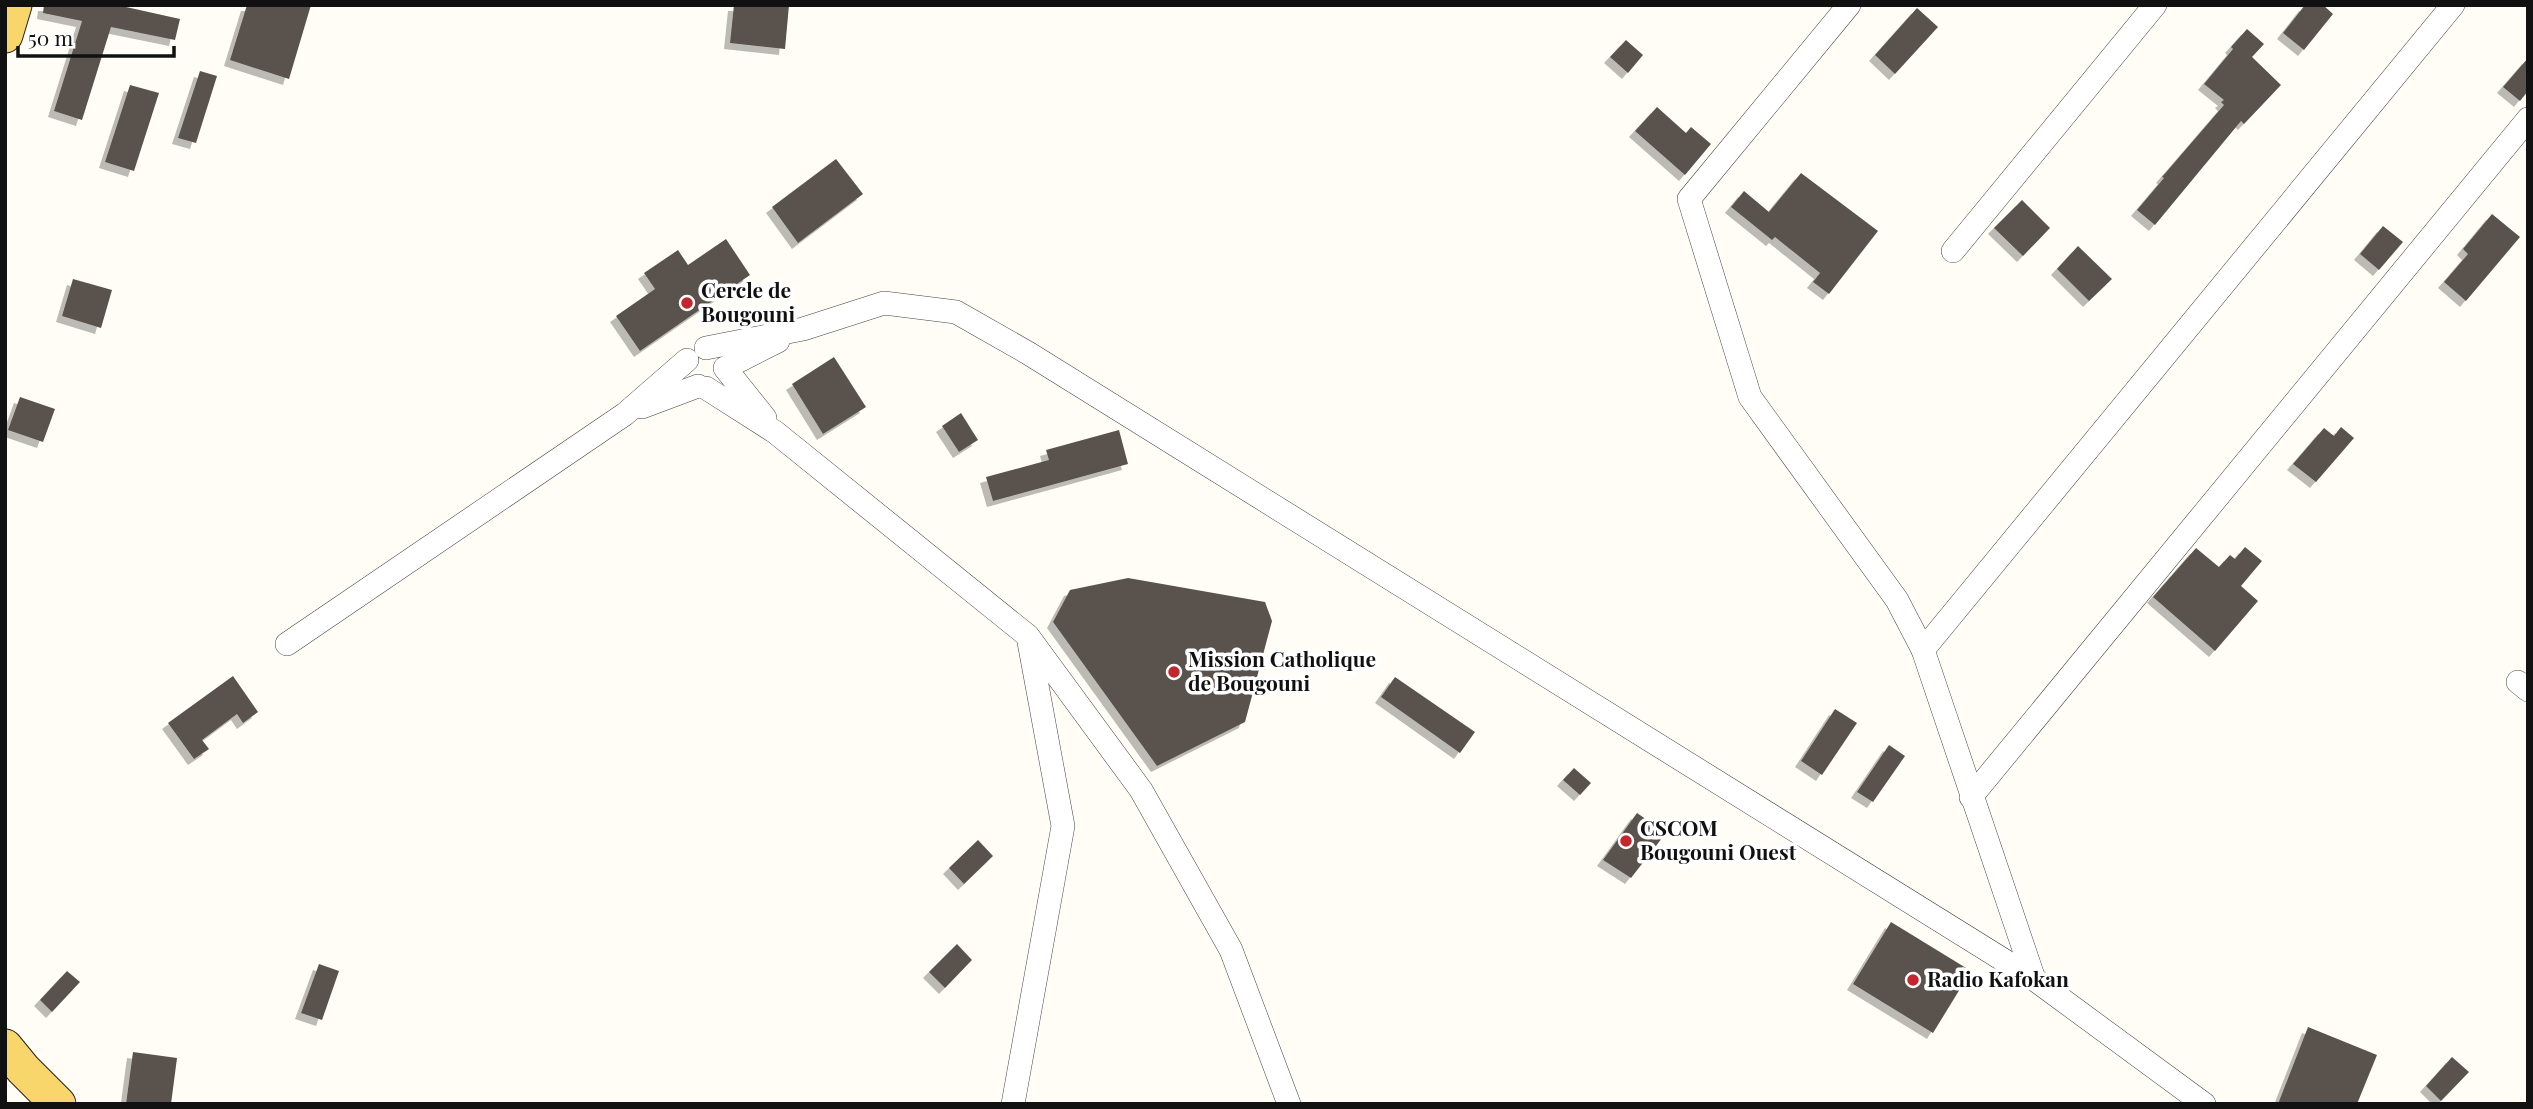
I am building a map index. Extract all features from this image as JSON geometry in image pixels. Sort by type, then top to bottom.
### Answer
[{"type":"main road","points":[[5,36],[15,5]]},
{"type":"main road","points":[[5,1047],[58,1104]]},
{"type":"street","points":[[1849,5],[1689,199],[1750,397],[1896,600],[1923,650],[2034,979]]},
{"type":"street","points":[[1954,251],[2155,5]]},
{"type":"street","points":[[1923,650],[2453,5]]},
{"type":"street","points":[[1971,797],[2528,119]]},
{"type":"street","points":[[288,645],[625,414],[696,354],[803,329],[884,303],[956,312],[1052,368],[2034,979],[2204,1104]]},
{"type":"street","points":[[625,414],[720,382],[725,368],[803,329]]},
{"type":"street","points":[[696,354],[720,354],[725,368],[775,432]]},
{"type":"street","points":[[696,354],[687,376],[775,432],[1028,636],[1141,790],[1231,950],[1289,1104]]},
{"type":"street","points":[[1013,1104],[1063,826],[1028,636]]},
{"type":"building","points":[[44,5],[117,5],[180,19],[175,40],[111,27],[82,120],[54,111],[82,21],[43,13]]},
{"type":"building","points":[[247,5],[311,5],[289,79],[230,60]]},
{"type":"building","points":[[734,5],[789,5],[785,49],[730,43]]},
{"type":"building","points":[[2305,5],[2323,5],[2333,14],[2304,50],[2283,33]]},
{"type":"building","points":[[1917,8],[1938,27],[1895,74],[1875,55]]},
{"type":"building","points":[[2247,29],[2264,44],[2252,57],[2281,85],[2244,124],[2241,121],[2155,225],[2137,210],[2224,105],[2221,102],[2224,100],[2204,84]]},
{"type":"building","points":[[1626,40],[1643,55],[1628,73],[1610,57]]},
{"type":"building","points":[[2528,58],[2528,91],[2520,101],[2503,87]]},
{"type":"building","points":[[200,71],[217,76],[196,143],[178,138]]},
{"type":"building","points":[[130,85],[159,93],[134,171],[105,162]]},
{"type":"building","points":[[1657,107],[1686,133],[1691,127],[1711,144],[1685,175],[1635,131]]},
{"type":"building","points":[[836,159],[863,194],[798,243],[772,207]]},
{"type":"building","points":[[1801,173],[1878,231],[1829,294],[1813,282],[1820,273],[1775,237],[1772,240],[1731,207],[1744,191],[1769,212]]},
{"type":"building","points":[[2022,200],[2050,228],[2023,256],[1994,228]]},
{"type":"building","points":[[2492,214],[2520,237],[2466,301],[2444,282],[2468,254],[2463,249]]},
{"type":"building","points":[[2383,226],[2403,242],[2379,270],[2360,254]]},
{"type":"building","points":[[726,239],[750,275],[640,351],[616,316],[655,289],[644,273],[678,250],[688,265]]},
{"type":"building","points":[[2078,246],[2112,279],[2089,301],[2057,269]]},
{"type":"building","points":[[73,279],[112,290],[101,328],[62,316]]},
{"type":"building","points":[[834,357],[866,407],[823,434],[792,384]]},
{"type":"building","points":[[20,397],[55,409],[43,442],[8,430]]},
{"type":"building","points":[[961,413],[978,440],[959,452],[942,426]]},
{"type":"building","points":[[2341,427],[2354,438],[2316,482],[2293,464],[2324,428],[2334,436]]},
{"type":"building","points":[[1119,430],[1128,464],[993,501],[986,477],[1049,460],[1046,450]]},
{"type":"building","points":[[2245,547],[2262,561],[2241,586],[2258,601],[2215,651],[2153,597],[2196,548],[2219,567],[2230,555],[2235,559]]},
{"type":"building","name":"Mission Catholique de Bougouni","points":[[1128,578],[1265,602],[1272,621],[1245,722],[1157,766],[1053,622],[1070,590]]},
{"type":"building","points":[[233,676],[258,712],[243,723],[237,714],[202,740],[209,749],[194,759],[168,723]]},
{"type":"building","points":[[1395,677],[1475,732],[1460,753],[1381,697]]},
{"type":"building","points":[[1835,709],[1857,723],[1822,775],[1801,761]]},
{"type":"building","points":[[1889,745],[1905,756],[1873,802],[1857,792]]},
{"type":"building","points":[[1574,768],[1591,783],[1580,795],[1563,780]]},
{"type":"building","points":[[1637,813],[1666,833],[1631,878],[1603,860]]},
{"type":"building","points":[[978,840],[993,856],[964,884],[949,868]]},
{"type":"building","points":[[1891,922],[1971,971],[1933,1033],[1853,984]]},
{"type":"building","points":[[957,944],[972,960],[945,988],[929,972]]},
{"type":"building","points":[[319,964],[339,971],[322,1020],[301,1013]]},
{"type":"building","points":[[67,971],[80,982],[52,1012],[40,1000]]},
{"type":"building","points":[[2308,1027],[2377,1055],[2357,1104],[2278,1104]]},
{"type":"building","points":[[133,1052],[177,1058],[171,1104],[126,1104]]},
{"type":"building","points":[[2452,1057],[2469,1072],[2441,1101],[2426,1086]]},
{"type":"place","name":"Cercle de Bougouni","points":[[687,303]]},
{"type":"place","name":"Mission Catholique de Bougouni","points":[[1174,672]]},
{"type":"place","name":"CSCOM Bougouni Ouest","points":[[1626,841]]},
{"type":"place","name":"Radio Kafokan","points":[[1913,980]]}]
